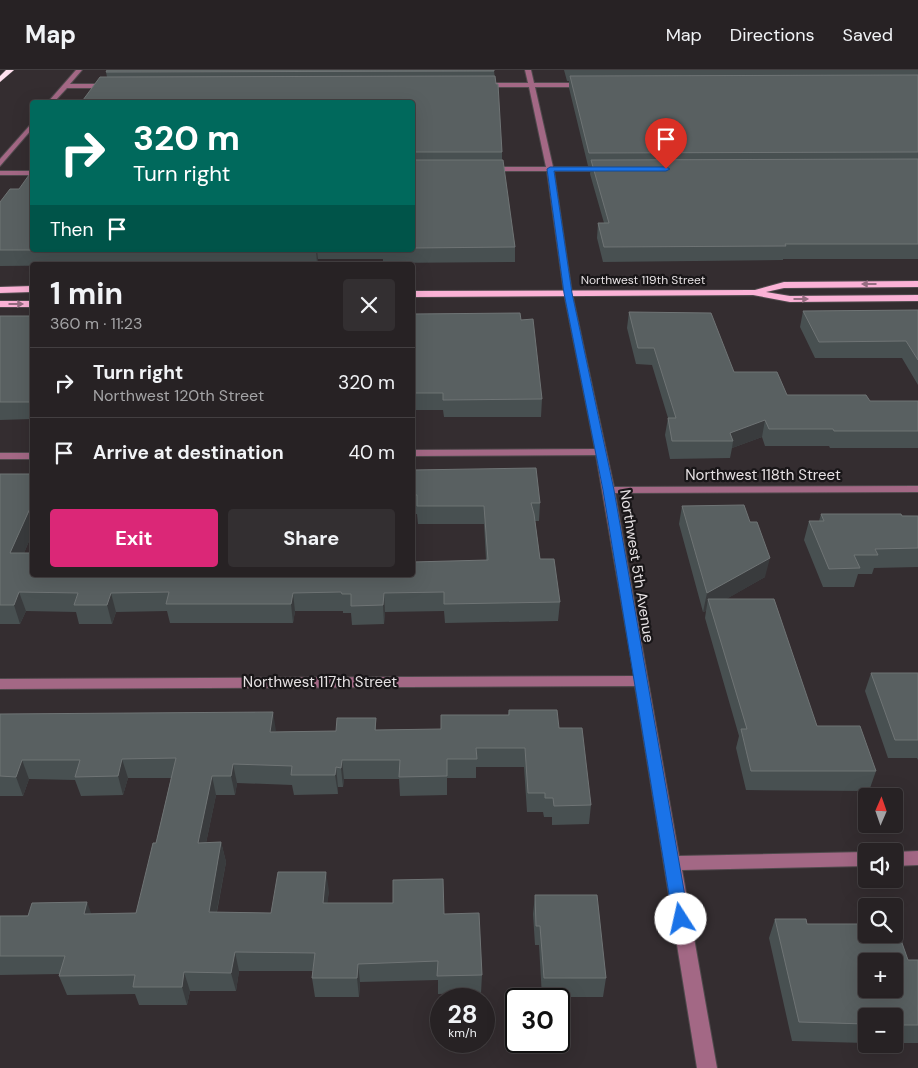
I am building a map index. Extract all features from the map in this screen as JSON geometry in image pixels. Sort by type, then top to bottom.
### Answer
[{"type":"highway","points":[[0,80],[10,70]]},
{"type":"main road","name":"Northwest 119th Street","points":[[753,292],[784,285],[918,284]]},
{"type":"main road","points":[[0,290],[30,289]]},
{"type":"main road","name":"Northwest 119th Street","points":[[415,294],[753,292],[790,299],[918,298]]},
{"type":"main road","points":[[0,304],[30,304]]},
{"type":"street","points":[[53,100],[79,70]]},
{"type":"street","name":"Northwest 5th Avenue","points":[[528,70],[550,169],[568,293],[609,490],[707,1068]]},
{"type":"street","points":[[472,85],[591,85]]},
{"type":"street","points":[[65,86],[114,86]]},
{"type":"street","points":[[0,164],[30,127]]},
{"type":"street","points":[[481,170],[620,169]]},
{"type":"street","points":[[0,173],[30,173]]},
{"type":"street","points":[[415,453],[601,452]]},
{"type":"street","points":[[0,456],[30,456]]},
{"type":"street","name":"Northwest 118th Street","points":[[609,490],[918,489]]},
{"type":"street","name":"Northwest 117th Street","points":[[0,684],[640,681]]},
{"type":"street","points":[[903,859],[918,858]]},
{"type":"street","points":[[672,863],[858,859]]},
{"type":"building","points":[[107,70],[494,70],[494,71],[106,72]]},
{"type":"building","points":[[918,75],[918,152],[589,153],[570,76]]},
{"type":"building","points":[[495,76],[496,84],[498,84],[502,152],[415,152],[415,100],[83,100],[100,77]]},
{"type":"building","points":[[918,159],[918,244],[604,247],[598,223],[609,223],[591,160]]},
{"type":"building","points":[[415,160],[503,160],[515,247],[415,248]]},
{"type":"building","points":[[30,175],[30,250],[0,250],[0,202],[10,189],[19,189]]},
{"type":"building","points":[[918,310],[918,360],[906,341],[819,342],[803,311]]},
{"type":"building","points":[[629,312],[711,313],[734,372],[777,372],[787,395],[866,395],[870,401],[918,401],[918,431],[769,429],[765,420],[730,433],[733,441],[672,441],[668,418],[676,418],[654,348],[638,348]]},
{"type":"building","points":[[520,313],[521,320],[533,319],[542,399],[443,400],[443,393],[415,393],[415,314]]},
{"type":"building","points":[[0,316],[30,316],[30,402],[0,402]]},
{"type":"building","points":[[536,468],[540,503],[531,503],[540,559],[554,559],[560,602],[444,604],[444,592],[384,593],[383,605],[351,606],[351,594],[342,594],[341,592],[293,593],[291,604],[166,604],[169,592],[111,593],[107,605],[74,605],[78,593],[19,592],[14,605],[0,605],[0,474],[30,474],[30,508],[10,553],[30,553],[30,577],[415,577],[415,562],[488,560],[484,506],[417,506],[415,470]]},
{"type":"building","points":[[744,505],[750,522],[757,522],[770,558],[707,593],[682,506]]},
{"type":"building","points":[[821,514],[901,514],[902,516],[918,516],[918,548],[875,549],[878,555],[854,555],[860,568],[829,569],[809,521],[824,521]]},
{"type":"building","points":[[708,599],[774,599],[817,726],[860,726],[876,771],[751,771],[741,729],[747,729]]},
{"type":"building","points":[[871,673],[918,673],[918,740],[895,740]]},
{"type":"building","points":[[509,710],[557,710],[559,728],[582,728],[591,805],[554,806],[553,798],[545,798],[545,793],[528,793],[525,748],[476,748],[477,759],[447,759],[447,776],[399,777],[400,760],[342,760],[341,768],[336,767],[335,775],[291,775],[292,766],[233,764],[231,776],[212,776],[198,843],[221,842],[209,912],[271,913],[278,872],[326,872],[323,903],[393,903],[393,880],[443,879],[444,914],[479,913],[482,975],[437,976],[438,961],[358,964],[357,978],[312,978],[315,953],[235,952],[231,973],[184,972],[182,987],[133,987],[135,975],[59,976],[65,956],[0,956],[0,916],[28,916],[32,903],[87,902],[84,914],[136,913],[153,843],[156,843],[176,758],[122,759],[118,776],[75,777],[80,760],[22,760],[16,777],[0,776],[0,714],[273,712],[270,732],[336,731],[337,718],[376,718],[375,730],[441,729],[441,715],[509,715]]},
{"type":"building","points":[[535,895],[597,895],[606,978],[544,978],[540,926],[536,926]]},
{"type":"building","points":[[775,919],[806,919],[807,924],[858,924],[858,943],[902,943],[908,960],[918,960],[918,1025],[903,1025],[903,1008],[858,1008],[858,1024],[799,1022]]},
{"type":"route","points":[[666,169],[550,169],[568,293],[609,490],[681,919]]}]
